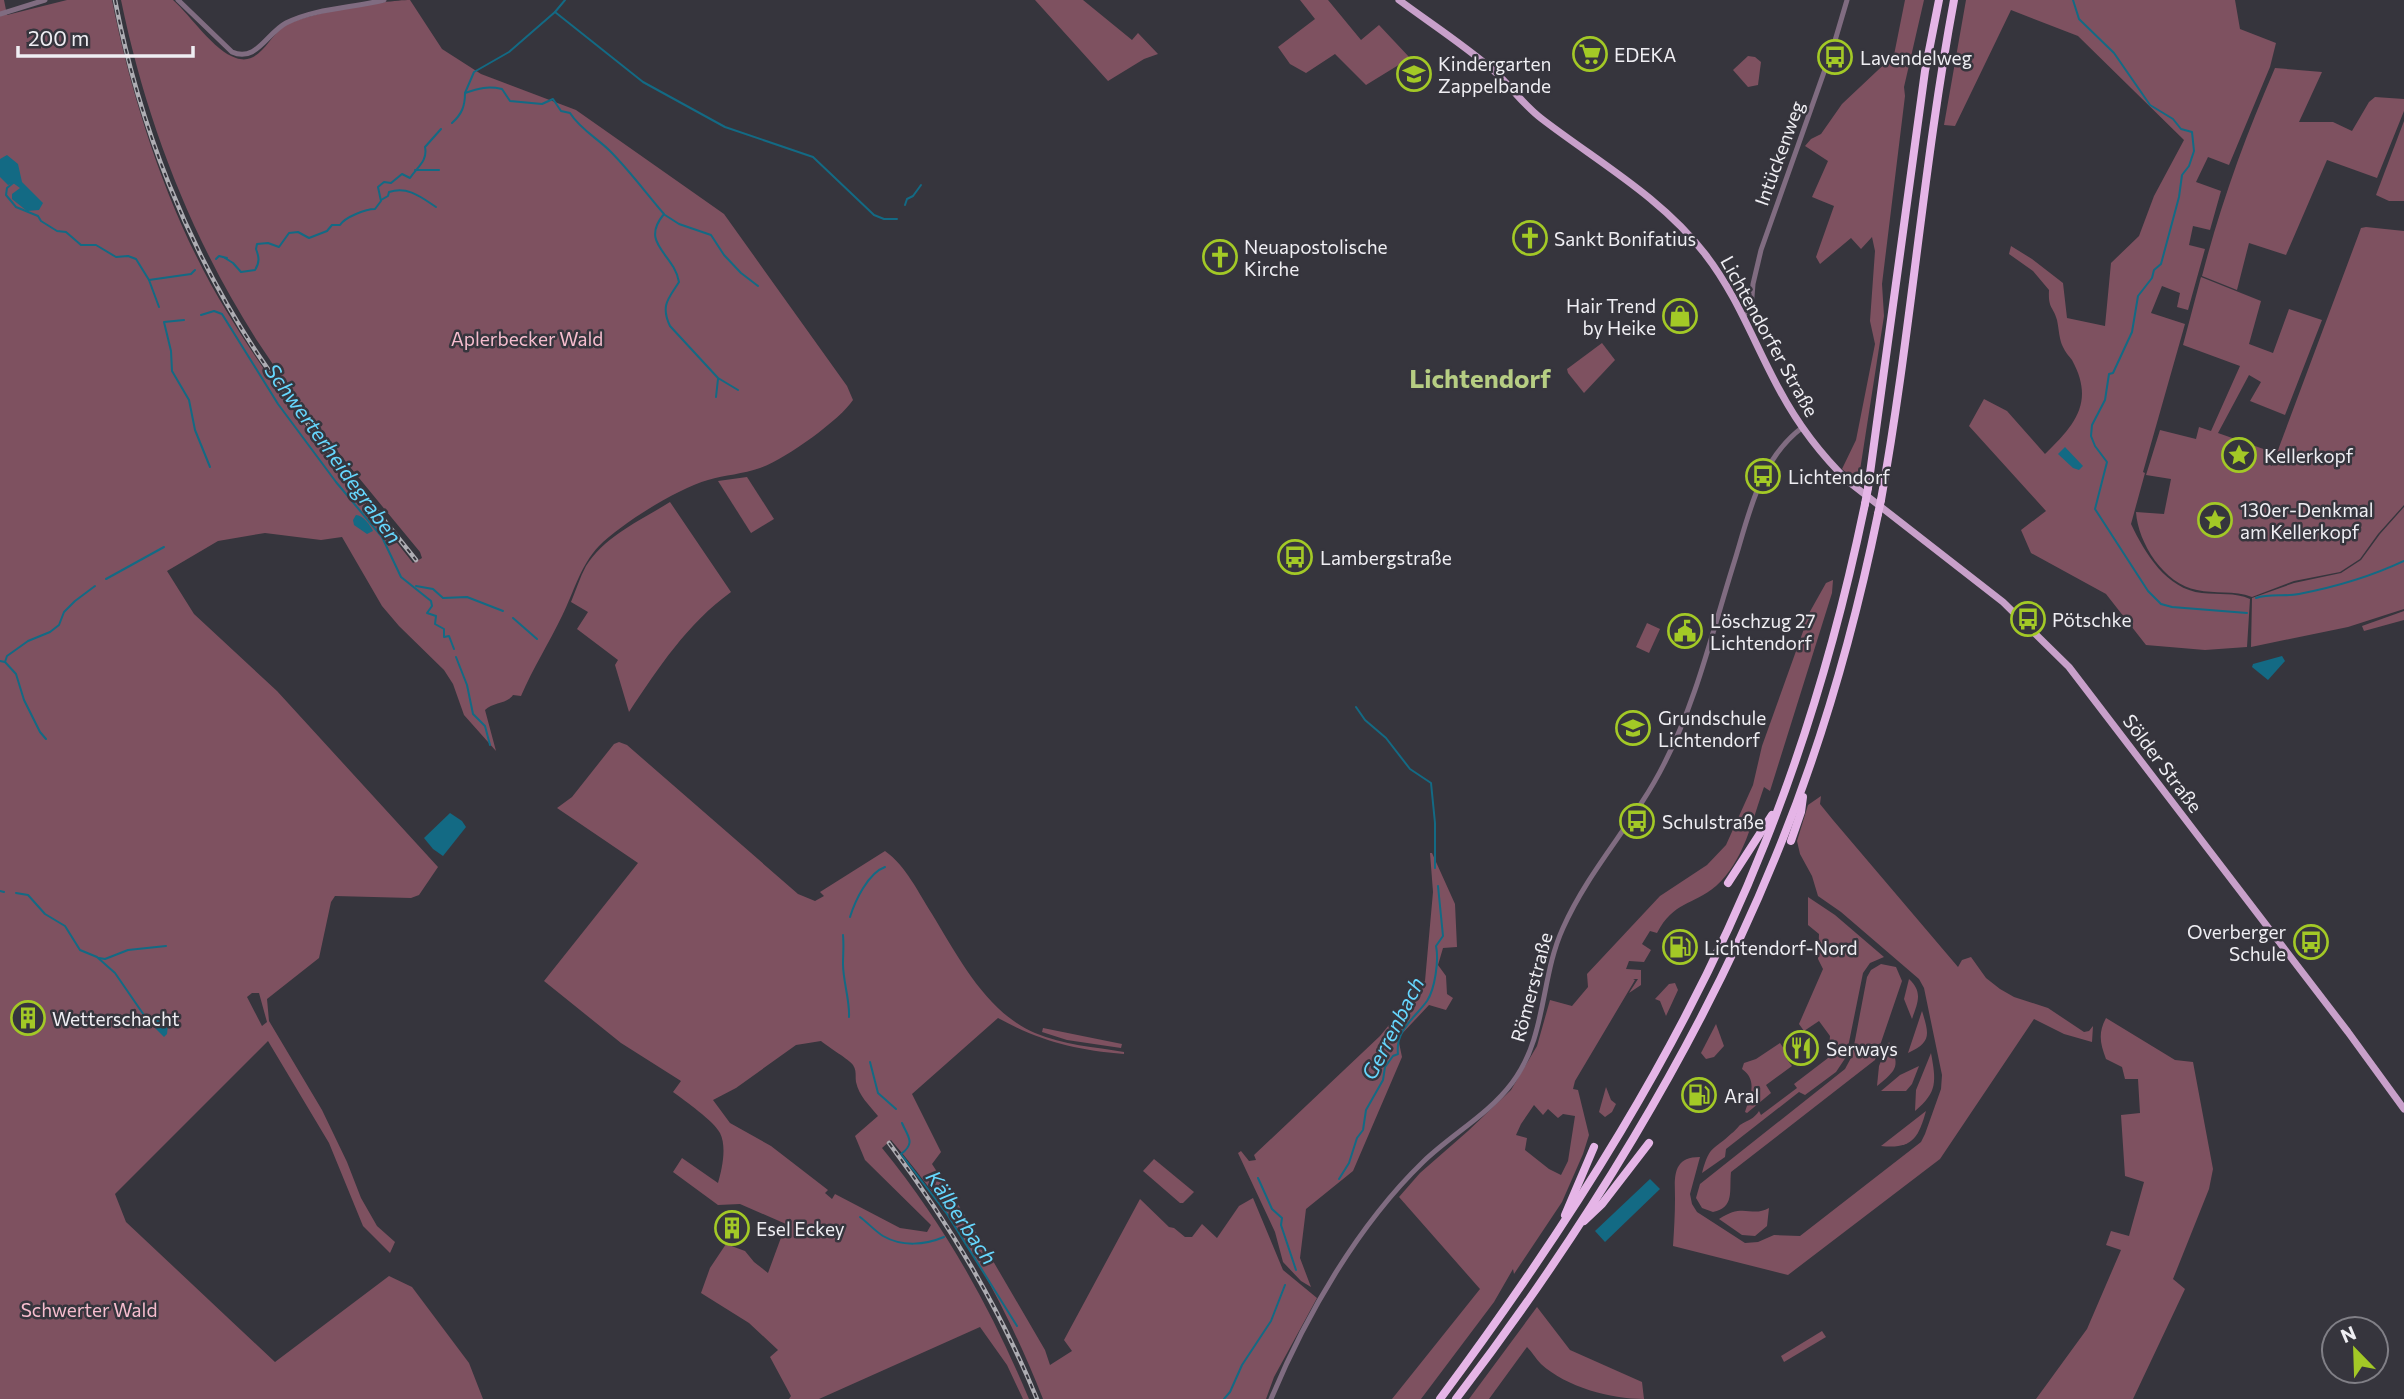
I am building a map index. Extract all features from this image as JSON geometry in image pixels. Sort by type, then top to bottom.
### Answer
[{"type":"highway","points":[[1440,1399],[1561,1227],[1675,1036],[1739,902],[1778,807],[1830,651],[1865,504],[1926,71],[1939,0]]},
{"type":"highway","points":[[1456,1399],[1575,1230],[1656,1098],[1706,1004],[1774,861],[1804,782],[1844,659],[1881,500],[1940,73],[1954,0]]},
{"type":"highway","points":[[1791,841],[1801,812],[1804,782]]},
{"type":"highway","points":[[1728,883],[1778,807]]},
{"type":"highway","points":[[1575,1230],[1602,1204],[1649,1143]]},
{"type":"highway","points":[[1561,1227],[1569,1202],[1594,1147]]},
{"type":"main road","name":"Lichtendorfer Straße","points":[[1399,0],[1488,66],[1538,116],[1641,190],[1670,215],[1708,257],[1744,316],[1779,389],[1827,459],[1849,482]]},
{"type":"main road","name":"Sölder Straße","points":[[1849,482],[2003,602],[2069,667],[2404,1109]]},
{"type":"street","points":[[0,14],[45,0]]},
{"type":"street","points":[[178,0],[232,52],[243,55],[254,52],[273,32],[297,18],[384,0]]},
{"type":"street","name":"Intückenweg","points":[[1744,316],[1752,306],[1753,284],[1761,250],[1847,0]]},
{"type":"street","name":"Römerstraße","points":[[1271,1399],[1323,1297],[1370,1223],[1423,1162],[1504,1093],[1524,1064],[1537,1032],[1561,931],[1576,902],[1641,806],[1664,764],[1695,690],[1760,483],[1778,450],[1803,427]]},
{"type":"green space","name":"Aplerbecker Wald","points":[[0,0],[4,0],[7,15],[67,0],[112,0],[131,80],[156,161],[188,240],[207,277],[270,378],[413,563],[422,558],[420,552],[296,396],[258,342],[212,262],[192,220],[158,134],[131,45],[121,0],[173,0],[219,48],[236,58],[244,59],[257,55],[283,27],[292,22],[344,9],[410,0],[442,49],[481,74],[576,110],[724,214],[847,386],[853,400],[824,428],[783,457],[747,472],[695,484],[635,517],[599,546],[582,571],[521,696],[513,695],[485,710],[496,751],[464,715],[453,684],[444,670],[382,606],[342,537],[321,540],[265,533],[218,541],[167,571],[194,614],[277,691],[438,867],[419,895],[411,898],[335,896],[331,902],[319,958],[267,999],[269,1021],[322,1110],[361,1198],[377,1226],[395,1242],[390,1253],[363,1226],[329,1143],[268,1041],[115,1194],[126,1222],[275,1362],[389,1276],[412,1287],[469,1363],[483,1399],[0,1399]],"holes":[[[252,993],[259,993],[267,1022],[262,1026],[247,997]]]},
{"type":"green space","points":[[1035,0],[1083,0],[1132,40],[1138,33],[1158,54],[1144,59],[1108,81]]},
{"type":"green space","points":[[1300,0],[1328,0],[1361,40],[1379,25],[1410,58],[1366,85],[1335,54],[1306,73],[1290,64],[1278,47],[1315,19]]},
{"type":"green space","points":[[1905,0],[1924,0],[1904,87],[1882,284],[1884,316],[1858,483],[1842,469],[1856,440],[1875,344],[1870,321],[1875,251],[1872,237],[1861,249],[1851,238],[1820,264],[1816,257],[1834,206],[1812,197],[1828,161],[1805,146],[1821,134],[1842,104],[1894,55]]},
{"type":"green space","points":[[1966,0],[2235,0],[2240,29],[2276,43],[2270,67],[2229,165],[2208,157],[2196,182],[2221,191],[2210,230],[2193,226],[2189,245],[2205,249],[2188,310],[2177,307],[2180,293],[2162,286],[2151,313],[2185,324],[2131,524],[2150,558],[2178,585],[2202,593],[2250,599],[2247,647],[2205,650],[2146,645],[2106,594],[2031,553],[2021,530],[2046,511],[1969,426],[1984,399],[2007,411],[2045,454],[2073,423],[2081,401],[2079,375],[2062,344],[2057,320],[2050,304],[2049,290],[2033,271],[2009,254],[2011,246],[2063,283],[2067,318],[2105,326],[2111,263],[2139,236],[2154,196],[2184,140],[2078,36],[2011,10],[1955,126],[1944,125]]},
{"type":"green space","points":[[1748,56],[1761,62],[1758,85],[1748,87],[1733,70]]},
{"type":"green space","points":[[2275,68],[2322,72],[2299,122],[2333,122],[2352,131],[2369,102],[2375,97],[2404,99],[2404,111],[2377,178],[2327,160],[2286,255],[2249,243],[2237,290],[2202,276],[2234,171]]},
{"type":"green space","points":[[2404,121],[2404,201],[2389,201],[2376,195]]},
{"type":"green space","points":[[2361,228],[2404,231],[2404,505],[2360,559],[2340,572],[2294,581],[2252,597],[2185,586],[2164,571],[2147,549],[2136,512],[2164,514],[2171,479],[2146,475],[2160,430],[2196,439],[2199,427],[2211,431],[2240,366],[2183,345],[2201,277],[2261,301],[2249,344],[2273,353],[2289,309],[2322,320],[2285,415],[2250,401],[2261,382],[2249,375],[2218,433],[2272,452],[2268,464],[2272,466]]},
{"type":"green space","points":[[1602,343],[1615,360],[1584,393],[1567,369]]},
{"type":"green space","points":[[747,477],[774,519],[751,533],[718,481]]},
{"type":"green space","points":[[670,502],[731,592],[687,632],[629,712],[615,665],[618,660],[577,629],[588,612],[571,602],[586,566],[594,555],[624,529]]},
{"type":"green space","points":[[2404,507],[2404,609],[2348,627],[2251,647],[2252,598],[2294,583],[2341,573],[2361,560]]},
{"type":"green space","points":[[1833,580],[1832,593],[1770,791],[1764,787],[1751,827],[1734,865],[1716,886],[1670,915],[1657,933],[1650,931],[1642,944],[1651,950],[1644,962],[1629,961],[1626,969],[1641,970],[1641,985],[1629,993],[1638,979],[1633,979],[1635,980],[1575,1081],[1573,1089],[1578,1090],[1589,1135],[1562,1202],[1514,1274],[1513,1269],[1494,1302],[1421,1399],[1392,1399],[1480,1289],[1399,1197],[1420,1173],[1511,1090],[1537,1046],[1550,1000],[1572,1006],[1588,987],[1587,974],[1660,896],[1707,865],[1726,845],[1753,785],[1762,746],[1805,626],[1803,624],[1826,583]],"holes":[[[1534,1105],[1543,1115],[1548,1109],[1558,1118],[1563,1114],[1575,1116],[1568,1161],[1561,1175],[1525,1150],[1527,1138],[1516,1135]]]},
{"type":"green space","points":[[2404,611],[2404,620],[2364,631],[2362,626]]},
{"type":"green space","points":[[1647,623],[1660,629],[1649,653],[1636,647]]},
{"type":"green space","points":[[619,742],[627,745],[798,894],[815,901],[824,896],[820,892],[885,851],[917,888],[975,982],[1002,1012],[1018,1024],[1046,1037],[1124,1052],[1106,1052],[1058,1043],[998,1018],[912,1094],[941,1152],[932,1164],[979,1237],[1045,1350],[1050,1365],[1072,1351],[1064,1340],[1140,1199],[1169,1227],[1185,1237],[1192,1237],[1202,1224],[1217,1238],[1239,1206],[1253,1198],[1283,1270],[1317,1298],[1274,1377],[1266,1399],[1043,1399],[1013,1330],[978,1263],[937,1199],[891,1140],[882,1148],[946,1237],[999,1332],[1029,1399],[1023,1399],[1007,1365],[980,1327],[819,1399],[789,1399],[791,1396],[770,1357],[778,1350],[749,1323],[701,1293],[710,1268],[726,1244],[745,1251],[768,1273],[786,1224],[740,1204],[718,1205],[673,1172],[682,1158],[718,1183],[723,1151],[717,1128],[673,1092],[681,1081],[621,1043],[544,981],[638,863],[557,808],[572,797],[614,744]],"holes":[[[821,1041],[853,1065],[859,1092],[878,1116],[855,1136],[865,1160],[931,1225],[927,1232],[900,1228],[835,1194],[832,1199],[825,1193],[828,1190],[771,1146],[730,1123],[713,1100],[736,1088],[796,1045]]]},
{"type":"green space","points":[[1821,796],[1820,804],[1958,967],[1962,960],[1971,957],[1986,978],[2014,997],[2048,1008],[2084,1032],[2093,1026],[2092,1042],[2064,1034],[2034,1019],[1940,1159],[1788,1275],[1673,1246],[1675,1177],[1679,1165],[1691,1158],[1700,1157],[1690,1194],[1692,1204],[1697,1212],[1745,1243],[1758,1242],[1774,1235],[1800,1236],[1921,1142],[1941,1089],[1942,1075],[1924,988],[1919,979],[1841,912],[1818,896],[1797,841],[1808,805]]},
{"type":"green space","points":[[1430,853],[1455,904],[1457,947],[1443,948],[1438,965],[1446,976],[1447,994],[1453,998],[1446,1010],[1429,1005],[1398,1038],[1402,1057],[1353,1171],[1306,1209],[1300,1258],[1311,1287],[1301,1281],[1283,1262],[1275,1232],[1238,1153],[1241,1151],[1249,1161],[1256,1160],[1254,1155],[1380,1036],[1425,981],[1433,892]]},
{"type":"green space","points":[[1808,897],[1835,915],[1884,957],[1870,963],[1863,973],[1846,1057],[1836,1072],[1805,1095],[1799,1092],[1726,1149],[1725,1157],[1702,1173],[1707,1157],[1713,1149],[1759,1111],[1761,1115],[1797,1088],[1794,1084],[1828,1058],[1830,1036],[1819,1021],[1804,1031],[1799,1024],[1823,969],[1818,959],[1819,934],[1808,925]]},
{"type":"green space","points":[[1881,964],[1896,967],[1902,981],[1875,1060],[1731,1172],[1730,1197],[1725,1207],[1713,1212],[1702,1208],[1696,1198],[1700,1184],[1845,1069],[1852,1056],[1867,977],[1871,970]]},
{"type":"green space","points":[[1909,979],[1918,993],[1912,1019],[1904,999]]},
{"type":"green space","points":[[1675,983],[1678,990],[1666,1016],[1660,1001],[1655,999],[1669,984]]},
{"type":"green space","points":[[1922,1011],[1927,1036],[1921,1045],[1908,1053]]},
{"type":"green space","points":[[2106,1018],[2175,1060],[2193,1062],[2213,1169],[2209,1189],[2173,1279],[2185,1289],[2133,1399],[2036,1399],[2087,1329],[2121,1250],[2106,1245],[2111,1231],[2129,1236],[2144,1182],[2125,1176],[2121,1115],[2140,1113],[2138,1079],[2125,1079],[2122,1067],[2106,1059],[2101,1038]]},
{"type":"green space","points":[[1716,1024],[1724,1046],[1714,1057],[1706,1059],[1701,1053]]},
{"type":"green space","points":[[1043,1028],[1122,1044],[1121,1048],[1067,1040],[1042,1032]]},
{"type":"green space","points":[[1889,1042],[1895,1057],[1895,1067],[1877,1086],[1879,1066]]},
{"type":"green space","points":[[1780,1043],[1792,1066],[1766,1085],[1771,1093],[1747,1113],[1745,1112],[1751,1084],[1742,1069],[1744,1063],[1756,1059]]},
{"type":"green space","points":[[1931,1053],[1933,1085],[1928,1098],[1915,1111],[1916,1090]]},
{"type":"green space","points":[[1919,1066],[1906,1091],[1881,1091],[1900,1075]]},
{"type":"green space","points":[[1606,1087],[1611,1100],[1616,1104],[1612,1112],[1605,1117],[1599,1112]]},
{"type":"green space","points":[[1926,1111],[1920,1129],[1907,1144],[1881,1146]]},
{"type":"green space","points":[[1154,1159],[1194,1192],[1183,1203],[1143,1171]]},
{"type":"green space","points":[[1769,1208],[1767,1226],[1755,1236],[1742,1235],[1719,1219],[1735,1212],[1757,1212]]},
{"type":"green space","points":[[1537,1307],[1570,1350],[1642,1382],[1644,1399],[1618,1397],[1576,1385],[1551,1372],[1527,1347],[1489,1399],[1469,1399]]},
{"type":"green space","points":[[1822,1331],[1826,1337],[1784,1362],[1781,1356]]},
{"type":"water","points":[[7,155],[18,164],[22,182],[43,203],[39,210],[27,211],[12,199],[12,194],[20,188],[13,183],[8,185],[0,177],[0,159]]},
{"type":"water","points":[[2065,447],[2083,466],[2079,470],[2058,454]]},
{"type":"water","points":[[356,515],[364,518],[373,531],[367,534],[354,525]]},
{"type":"water","points":[[2282,656],[2285,661],[2268,680],[2252,667],[2253,664]]},
{"type":"water","points":[[450,813],[466,827],[443,856],[424,838]]},
{"type":"water","points":[[165,1019],[168,1025],[164,1037],[152,1025],[156,1020]]},
{"type":"water","points":[[1650,1179],[1660,1189],[1605,1242],[1595,1231]]},
{"type":"waterway","points":[[555,12],[565,0]]},
{"type":"waterway","points":[[2073,0],[2079,19],[2114,53],[2150,105],[2173,119],[2181,129],[2192,132],[2194,151],[2189,166],[2182,175],[2179,197],[2161,264],[2154,270],[2152,278],[2138,296],[2132,332],[2113,373],[2109,374],[2105,400],[2092,425],[2091,436],[2095,446],[2107,462],[2095,509],[2148,591],[2161,604],[2247,613]]},
{"type":"waterway","points":[[465,93],[474,72],[509,52],[555,12],[643,82],[725,127],[813,157],[874,215],[884,219],[897,219]]},
{"type":"waterway","points":[[452,123],[462,110],[465,93],[488,88],[502,89],[510,101],[542,104],[553,99],[561,111],[570,113],[617,158],[664,214],[657,224],[656,241],[671,263],[679,282],[669,297],[667,319],[670,326],[718,378],[738,390]]},
{"type":"waterway","points":[[225,258],[241,272],[255,270],[258,264],[257,244],[268,243],[279,247],[289,233],[298,232],[309,238],[327,231],[332,225],[340,225],[356,214],[375,209],[381,201],[378,187],[384,182],[391,183],[402,174],[410,178],[423,160],[425,147],[441,129]]},
{"type":"waterway","points":[[415,170],[439,170]]},
{"type":"waterway","points":[[13,183],[7,188],[6,195],[16,207],[38,216],[57,231],[66,232],[81,245],[96,245],[116,257],[128,256],[136,259],[149,280],[191,274],[195,270]]},
{"type":"waterway","points":[[905,205],[907,199],[913,196],[921,185]]},
{"type":"waterway","points":[[381,200],[388,196],[389,192],[402,190],[436,207]]},
{"type":"waterway","points":[[665,215],[679,224],[711,235],[724,255],[758,286]]},
{"type":"waterway","points":[[216,259],[219,256],[227,258]]},
{"type":"waterway","name":"Schwerterheidegraben","points":[[149,280],[159,307]]},
{"type":"waterway","name":"Schwerterheidegraben","points":[[201,315],[214,311],[222,314],[278,404],[336,482],[382,537],[401,577],[431,601],[432,606],[427,613],[436,616],[435,624],[444,629],[444,637],[449,636],[454,649]]},
{"type":"waterway","points":[[184,320],[164,322],[171,351],[172,371],[189,400],[195,430],[210,467]]},
{"type":"waterway","points":[[716,397],[718,379]]},
{"type":"waterway","points":[[106,579],[164,547]]},
{"type":"waterway","points":[[2256,598],[2293,595],[2326,588],[2366,577],[2404,561]]},
{"type":"waterway","points":[[5,662],[7,656],[28,641],[59,625],[64,612],[95,586]]},
{"type":"waterway","points":[[416,586],[433,589],[443,598],[467,597],[503,611]]},
{"type":"waterway","points":[[513,618],[537,639]]},
{"type":"waterway","name":"Schwerterheidegraben","points":[[456,657],[467,685],[473,714],[485,726],[490,745]]},
{"type":"waterway","points":[[0,661],[5,662],[16,674],[24,700],[46,739]]},
{"type":"waterway","name":"Gerrenbach","points":[[1356,707],[1365,720],[1386,738],[1410,769],[1431,783],[1435,823],[1435,868]]},
{"type":"waterway","name":"Kälberbach","points":[[850,917],[868,881],[885,867]]},
{"type":"waterway","name":"Gerrenbach","points":[[1339,1179],[1363,1130],[1366,1110],[1383,1080],[1385,1067],[1393,1056],[1398,1054],[1403,1031],[1427,1001],[1432,989],[1437,966],[1436,946],[1443,936],[1438,886]]},
{"type":"waterway","points":[[0,891],[4,892]]},
{"type":"waterway","points":[[16,893],[28,895],[45,914],[65,926],[80,950],[97,957],[115,973],[146,1018]]},
{"type":"waterway","name":"Kälberbach","points":[[843,935],[843,971],[849,1017]]},
{"type":"waterway","points":[[99,958],[105,959],[128,950],[166,946]]},
{"type":"waterway","name":"Kälberbach","points":[[870,1062],[878,1093],[896,1109]]},
{"type":"waterway","name":"Kälberbach","points":[[902,1123],[909,1143],[901,1154],[947,1214],[1017,1326]]},
{"type":"waterway","points":[[1258,1178],[1272,1209],[1282,1218],[1281,1225],[1296,1270]]},
{"type":"waterway","points":[[860,1217],[883,1236],[898,1242],[921,1243],[944,1237]]},
{"type":"waterway","name":"Gerrenbach","points":[[1224,1399],[1242,1365],[1271,1321],[1285,1285]]},
{"type":"railway","points":[[115,0],[137,93],[152,139],[169,184],[209,271],[275,380],[416,560]]},
{"type":"railway","points":[[889,1143],[971,1266],[1006,1331],[1037,1399]]},
{"type":"place","name":"EDEKA","points":[[1590,54]]},
{"type":"place","name":"Lavendelweg","points":[[1835,57]]},
{"type":"place","name":"Kindergarten Zappelbande","points":[[1414,74]]},
{"type":"place","name":"Sankt Bonifatius","points":[[1530,238]]},
{"type":"place","name":"Neuapostolische Kirche","points":[[1220,257]]},
{"type":"place","name":"Hair Trend by Heike","points":[[1680,316]]},
{"type":"place","name":"Kellerkopf","points":[[2239,455]]},
{"type":"place","name":"Lichtendorf","points":[[1763,476]]},
{"type":"place","name":"130er-Denkmal am Kellerkopf","points":[[2215,520]]},
{"type":"place","name":"Lambergstraße","points":[[1295,557]]},
{"type":"place","name":"Pötschke","points":[[2028,619]]},
{"type":"place","name":"Löschzug 27 Lichtendorf","points":[[1685,631]]},
{"type":"place","name":"Grundschule Lichtendorf","points":[[1633,728]]},
{"type":"place","name":"Schulstraße","points":[[1637,821]]},
{"type":"place","name":"Overberger Schule","points":[[2311,942]]},
{"type":"place","name":"Lichtendorf-Nord","points":[[1680,947]]},
{"type":"place","name":"Wetterschacht","points":[[28,1018]]},
{"type":"place","name":"Serways","points":[[1801,1048]]},
{"type":"place","name":"Aral","points":[[1699,1095]]},
{"type":"place","name":"Esel Eckey","points":[[732,1228]]},
{"type":"district","name":"Lichtendorf","points":[[1480,377]]},
{"type":"park label","name":"Schwerter Wald","points":[[89,1309]]}]
